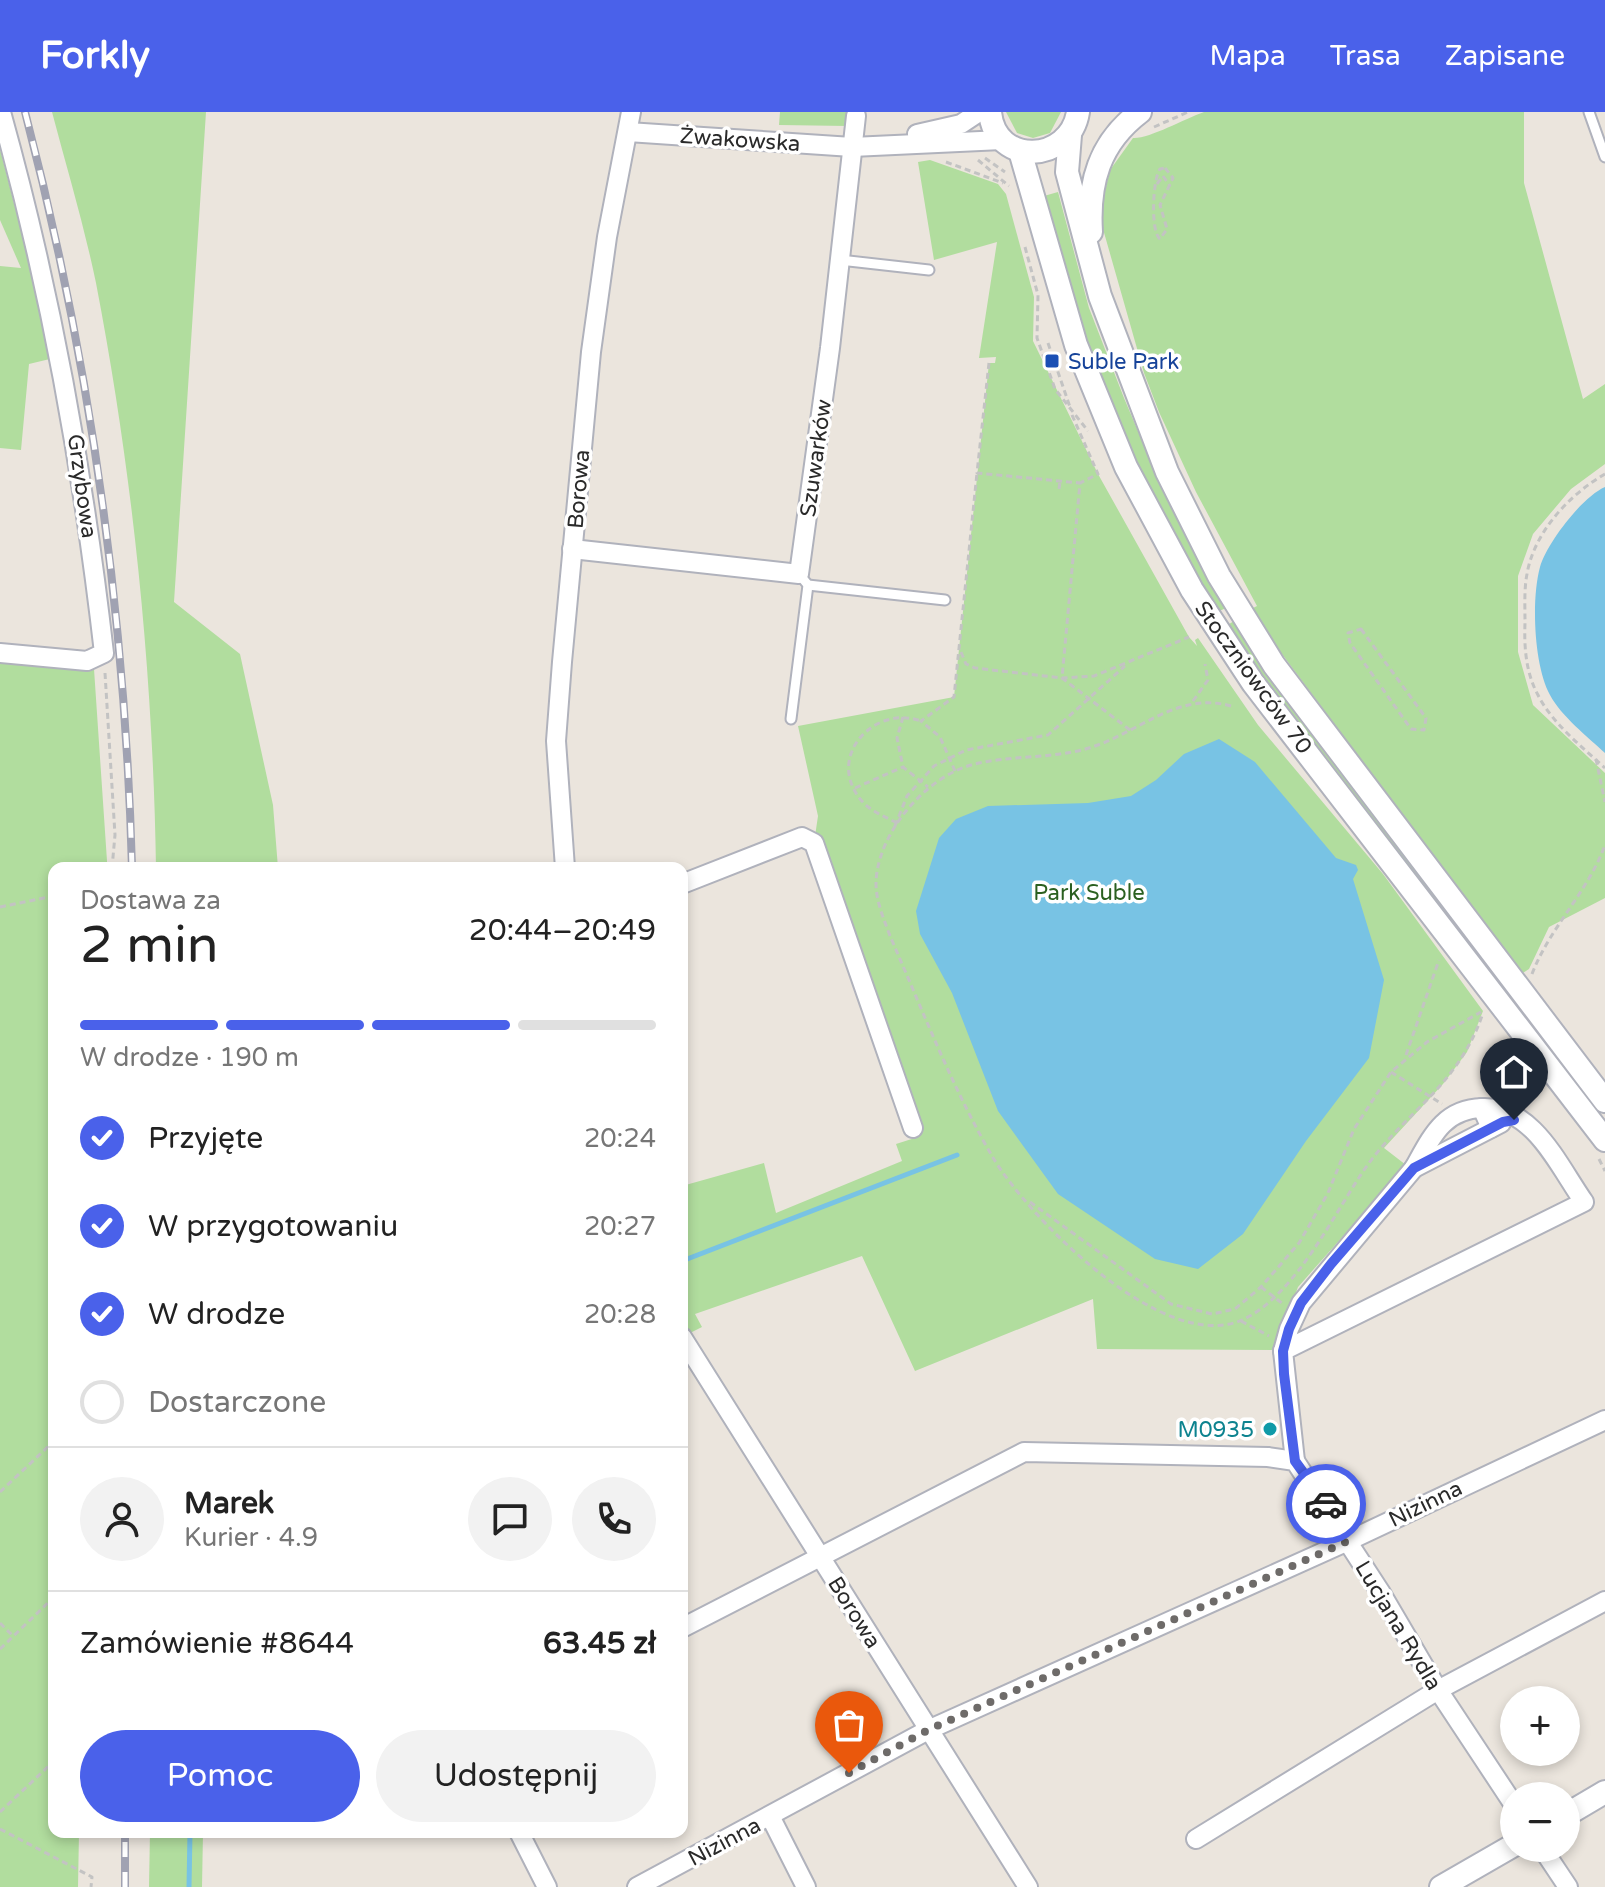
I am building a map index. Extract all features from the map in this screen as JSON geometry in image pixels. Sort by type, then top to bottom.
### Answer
[{"type":"street","name":"Grzybowa","points":[[1,112],[60,348],[89,518],[104,653]]},
{"type":"street","name":"Borowa","points":[[565,862],[556,741],[572,549],[591,352],[607,237],[631,112]]},
{"type":"street","name":"Żwakowska","points":[[852,147],[953,127],[979,112]]},
{"type":"street","name":"Stoczniowców 70","points":[[990,112],[1011,146],[1082,360],[1126,467],[1192,590],[1253,683],[1605,1140]]},
{"type":"street","points":[[1011,146],[1047,151],[1075,123],[1098,112]]},
{"type":"street","points":[[1095,277],[1090,210],[1094,171],[1113,138],[1140,112]]},
{"type":"street","name":"Szuwarków","points":[[803,580],[856,116]]},
{"type":"street","name":"Stoczniowców 70","points":[[1075,123],[1067,172],[1095,277],[1167,472],[1219,576],[1274,665],[1605,1101]]},
{"type":"street","name":"Żwakowska","points":[[628,132],[852,147],[1011,146]]},
{"type":"street","points":[[572,549],[803,580]]},
{"type":"street","points":[[0,653],[87,661],[104,653]]},
{"type":"street","points":[[688,882],[802,837],[814,843],[913,1128]]},
{"type":"street","points":[[1482,1108],[1491,1128]]},
{"type":"street","points":[[688,1625],[1024,1452],[1268,1457],[1295,1461],[1284,1346],[1289,1329],[1309,1293],[1414,1168],[1433,1134],[1452,1114],[1482,1108],[1509,1110],[1530,1126],[1584,1202],[1284,1346]]},
{"type":"street","points":[[1414,1168],[1491,1128],[1514,1120],[1530,1126]]},
{"type":"street","name":"Borowa","points":[[688,1346],[1028,1887]]},
{"type":"street","name":"Nizinna","points":[[637,1887],[928,1730],[1348,1541],[1605,1420]]},
{"type":"street","name":"Lucjana Rydla","points":[[1295,1461],[1500,1784]]},
{"type":"street","points":[[1196,1839],[1438,1690],[1605,1601]]},
{"type":"street","points":[[1580,1807],[1605,1792]]},
{"type":"street","name":"Nizinna","points":[[770,1816],[806,1887]]},
{"type":"street","points":[[522,1838],[547,1887]]},
{"type":"street","points":[[1441,1887],[1500,1853]]},
{"type":"street","points":[[1551,1862],[1568,1887]]},
{"type":"lane","points":[[1589,112],[1605,157]]},
{"type":"lane","points":[[840,260],[929,270]]},
{"type":"lane","points":[[791,719],[803,580],[945,600]]},
{"type":"path","points":[[981,155],[1013,178],[1015,184]]},
{"type":"path","points":[[956,166],[1008,185]]},
{"type":"path","points":[[1165,168],[1173,175],[1170,186],[1160,205],[1167,229],[1160,239],[1153,229],[1157,172],[1165,168]]},
{"type":"path","points":[[1157,184],[1163,176],[1170,186]]},
{"type":"path","points":[[1031,248],[1042,288]]},
{"type":"path","points":[[977,473],[1080,483],[1098,474],[1070,410],[1048,343]]},
{"type":"path","points":[[921,721],[954,697],[989,363]]},
{"type":"path","points":[[1605,474],[1566,504],[1540,540],[1527,573],[1525,594],[1525,655],[1537,695],[1548,711],[1605,768]]},
{"type":"path","points":[[1059,489],[1060,481]]},
{"type":"path","points":[[1062,678],[1080,483]]},
{"type":"path","points":[[1352,630],[1364,632],[1422,712],[1428,723],[1421,732],[1407,725],[1350,643],[1348,633],[1352,630]]},
{"type":"path","points":[[959,648],[966,664],[975,668],[1062,678],[1094,676],[1189,637]]},
{"type":"path","points":[[104,653],[115,835],[113,862]]},
{"type":"path","points":[[1128,663],[1048,735],[966,750],[950,757],[919,780],[907,796],[884,851],[876,881],[879,904],[992,1156],[1054,1232],[1142,1304],[1195,1323],[1241,1321],[1284,1346]]},
{"type":"path","points":[[897,824],[928,787],[955,771],[974,764],[1078,751],[1193,701],[1208,680],[1205,664]]},
{"type":"path","points":[[1062,678],[1130,730]]},
{"type":"path","points":[[1193,701],[1231,706]]},
{"type":"path","points":[[903,717],[897,738],[903,767],[928,787]]},
{"type":"path","points":[[897,824],[866,806],[854,789],[849,771],[856,741],[873,725],[903,717],[921,721],[940,737],[955,771]]},
{"type":"path","points":[[1596,759],[1605,802]]},
{"type":"path","points":[[854,789],[903,767]]},
{"type":"path","points":[[1531,978],[1547,942],[1588,883],[1605,845]]},
{"type":"path","points":[[0,907],[48,897]]},
{"type":"path","points":[[1405,1058],[1439,960]]},
{"type":"path","points":[[1024,1197],[1159,1296],[1188,1311],[1224,1313],[1235,1309],[1261,1287],[1299,1243],[1328,1193],[1354,1129],[1391,1072],[1405,1058],[1483,1011],[1467,1052],[1432,1098],[1374,1157],[1322,1237],[1273,1296],[1241,1321]]},
{"type":"path","points":[[1391,1072],[1432,1098],[1460,1111]]},
{"type":"path","points":[[1261,1287],[1273,1296]]},
{"type":"path","points":[[0,1492],[48,1447]]},
{"type":"path","points":[[0,1649],[48,1603]]},
{"type":"path","points":[[0,1623],[13,1636]]},
{"type":"path","points":[[0,1812],[48,1767]]},
{"type":"path","points":[[0,1829],[92,1877],[91,1887]]},
{"type":"green space","points":[[52,112],[206,112],[174,602],[240,654],[273,805],[278,862],[156,862],[151,721],[139,574],[121,428],[96,283]]},
{"type":"green space","points":[[780,112],[853,112],[848,126],[779,125]]},
{"type":"green space","points":[[1006,112],[1061,112],[1050,133],[1033,138],[1017,133]]},
{"type":"green space","points":[[1204,112],[1524,112],[1524,183],[1583,399],[1605,384],[1605,464],[1571,489],[1533,534],[1518,576],[1518,652],[1533,705],[1605,773],[1605,898],[1549,927],[1529,969],[1521,974],[1249,610],[1257,606],[1196,492],[1144,373],[1103,229],[1103,199],[1110,170],[1133,138],[1157,132]]},
{"type":"green space","points":[[0,149],[54,358],[29,364],[21,450],[0,448],[0,266],[21,268],[0,220]]},
{"type":"green space","name":"Park Suble","points":[[930,160],[998,184],[1006,194],[1034,297],[1033,341],[1098,474],[1189,637],[1197,646],[1195,640],[1198,638],[1258,725],[1383,874],[1483,1011],[1467,1052],[1443,1084],[1384,1148],[1406,1165],[1298,1287],[1275,1350],[1097,1349],[1093,1299],[915,1371],[862,1256],[695,1314],[702,1327],[690,1333],[688,1329],[688,1184],[764,1163],[776,1213],[902,1161],[896,1144],[918,1137],[814,843],[818,816],[798,726],[954,697],[989,363],[995,363],[996,357],[979,358],[997,242],[934,260],[918,162]]},
{"type":"green space","points":[[1058,192],[1089,308],[1154,469],[1226,608],[1217,612],[1147,484],[1101,379],[1074,301],[1044,196]]},
{"type":"green space","points":[[1234,621],[1268,672],[1507,989],[1503,991],[1260,674],[1226,626]]},
{"type":"green space","points":[[0,660],[94,669],[107,862],[48,862],[48,1838],[79,1838],[78,1887],[0,1887]]},
{"type":"green space","points":[[150,1838],[203,1838],[202,1887],[149,1887]]},
{"type":"water","points":[[1605,487],[1605,753],[1568,718],[1550,695],[1540,667],[1535,614],[1540,567],[1550,546],[1576,510]]},
{"type":"water","points":[[1219,739],[1255,762],[1336,858],[1356,865],[1358,870],[1353,879],[1384,980],[1369,1058],[1306,1141],[1243,1234],[1198,1269],[1155,1259],[1058,1194],[998,1111],[952,993],[920,934],[916,911],[939,838],[956,819],[988,806],[1088,803],[1131,796],[1156,780],[1184,754]]},
{"type":"waterway","points":[[688,1259],[957,1155]]},
{"type":"waterway","points":[[189,1887],[190,1838]]},
{"type":"railway","points":[[25,112],[68,299],[100,487],[121,676],[132,862]]},
{"type":"railway","points":[[125,1838],[125,1887]]},
{"type":"way so far","points":[[849,1773],[928,1730],[1348,1541],[1326,1504]]},
{"type":"place","name":"Suble Park","points":[[1052,361]]},
{"type":"place","name":"M0935","points":[[1270,1429]]},
{"type":"route","points":[[1326,1504],[1295,1461],[1284,1374],[1283,1351],[1301,1303],[1414,1168],[1503,1122],[1514,1120]]}]
